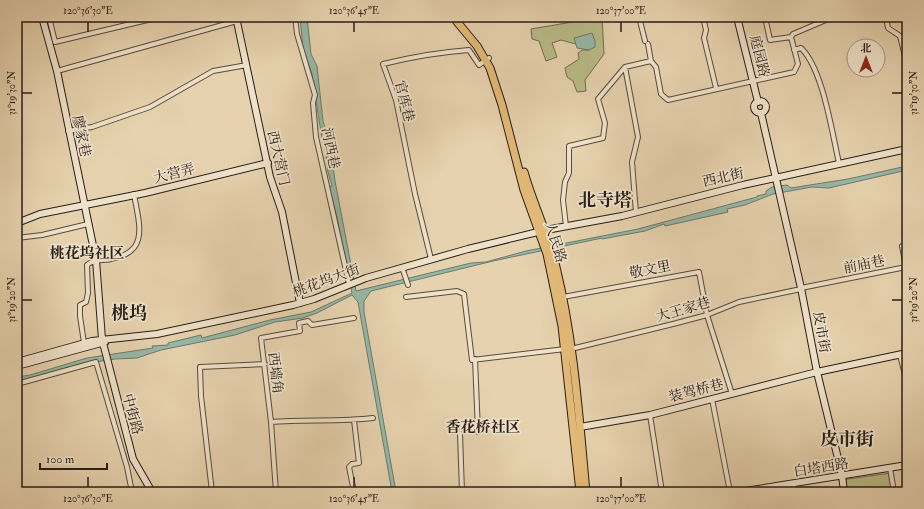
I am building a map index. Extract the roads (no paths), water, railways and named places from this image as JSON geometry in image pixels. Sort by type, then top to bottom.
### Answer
[{"type":"main road","name":"人民路","points":[[453,17],[488,59]]},
{"type":"main road","name":"人民路","points":[[460,17],[488,59],[502,105],[524,190],[543,231],[563,297],[580,492]]},
{"type":"main road","name":"人民路","points":[[550,253],[568,349],[580,427],[586,492]]},
{"type":"street","name":"廖家巷","points":[[42,17],[57,71],[68,131],[96,260],[103,344]]},
{"type":"street","points":[[49,17],[54,42],[160,17]]},
{"type":"street","name":"河西巷","points":[[295,17],[297,34],[315,95],[313,103],[316,137],[351,283]]},
{"type":"street","points":[[639,17],[651,61],[656,67],[661,94],[668,100],[716,88],[794,72],[798,66],[791,37]]},
{"type":"street","points":[[703,17],[706,30],[704,38],[716,88]]},
{"type":"street","name":"庭园路","points":[[736,17],[754,81],[758,102],[763,102],[766,106],[765,110],[761,113],[775,177]]},
{"type":"street","points":[[765,17],[770,40],[791,37],[796,32],[833,17]]},
{"type":"street","points":[[886,17],[888,28],[900,36],[907,65]]},
{"type":"street","points":[[57,71],[237,19]]},
{"type":"street","name":"西大营门","points":[[237,19],[268,163],[282,212],[300,303]]},
{"type":"street","points":[[794,50],[801,48],[807,54],[820,80],[839,163]]},
{"type":"street","name":"官库巷","points":[[431,259],[414,194],[396,100],[383,64],[416,56],[469,50],[479,65],[488,59]]},
{"type":"street","points":[[566,226],[563,200],[565,182],[569,172],[569,146],[603,138],[605,123],[598,99],[625,67],[651,61]]},
{"type":"street","points":[[68,131],[92,127],[150,107],[212,72],[248,65]]},
{"type":"street","points":[[625,67],[638,137],[632,162],[636,213]]},
{"type":"street","name":"西北街","points":[[543,231],[636,213],[696,196],[775,177],[907,149]]},
{"type":"street","name":"大营弄","points":[[17,223],[40,214],[268,163]]},
{"type":"street","name":"皮市街","points":[[775,177],[801,288],[817,372],[842,475],[844,492]]},
{"type":"street","points":[[84,343],[80,305],[86,302],[88,293],[87,265],[96,260],[119,257],[131,251],[135,247],[140,231],[134,194]]},
{"type":"street","points":[[17,238],[42,235],[88,224]]},
{"type":"street","name":"桃花坞大街","points":[[17,366],[103,344],[112,340],[157,334],[300,303],[351,283],[402,267],[543,231]]},
{"type":"street","name":"前庙巷","points":[[801,288],[906,266],[902,246],[907,244]]},
{"type":"street","points":[[402,267],[408,285]]},
{"type":"street","name":"敬文里","points":[[563,297],[699,272],[707,314]]},
{"type":"street","name":"大王家巷","points":[[475,359],[568,349],[707,314],[739,302],[801,288]]},
{"type":"street","points":[[406,297],[458,291],[464,294],[472,360],[475,359],[478,432]]},
{"type":"street","points":[[707,314],[732,394]]},
{"type":"street","name":"西墙角","points":[[276,492],[271,422],[261,338],[300,331],[299,323],[308,321],[312,325],[354,318]]},
{"type":"street","name":"桃花坞大街","points":[[17,362],[84,343],[103,344]]},
{"type":"street","name":"中街路","points":[[103,344],[133,459],[152,492]]},
{"type":"street","name":"装驾桥巷","points":[[580,427],[650,415],[817,372],[907,353]]},
{"type":"street","points":[[900,355],[907,383]]},
{"type":"street","points":[[17,384],[96,362],[127,467],[132,492]]},
{"type":"street","points":[[212,492],[201,396],[200,367],[265,364]]},
{"type":"street","points":[[712,399],[730,492]]},
{"type":"street","points":[[650,415],[662,492]]},
{"type":"street","points":[[271,422],[300,420],[333,421],[373,418]]},
{"type":"street","points":[[354,420],[359,463],[352,464],[349,467],[354,492]]},
{"type":"street","points":[[460,433],[462,492]]},
{"type":"street","name":"白塔西路","points":[[739,492],[907,466]]},
{"type":"street","points":[[890,468],[894,492]]},
{"type":"street","points":[[792,483],[794,492]]},
{"type":"district","name":"北寺塔","points":[[605,200]]},
{"type":"district","name":"桃花坞社区","points":[[87,253]]},
{"type":"district","name":"桃坞","points":[[129,313]]},
{"type":"district","name":"香花桥社区","points":[[483,427]]},
{"type":"district","name":"皮市街","points":[[847,439]]}]
